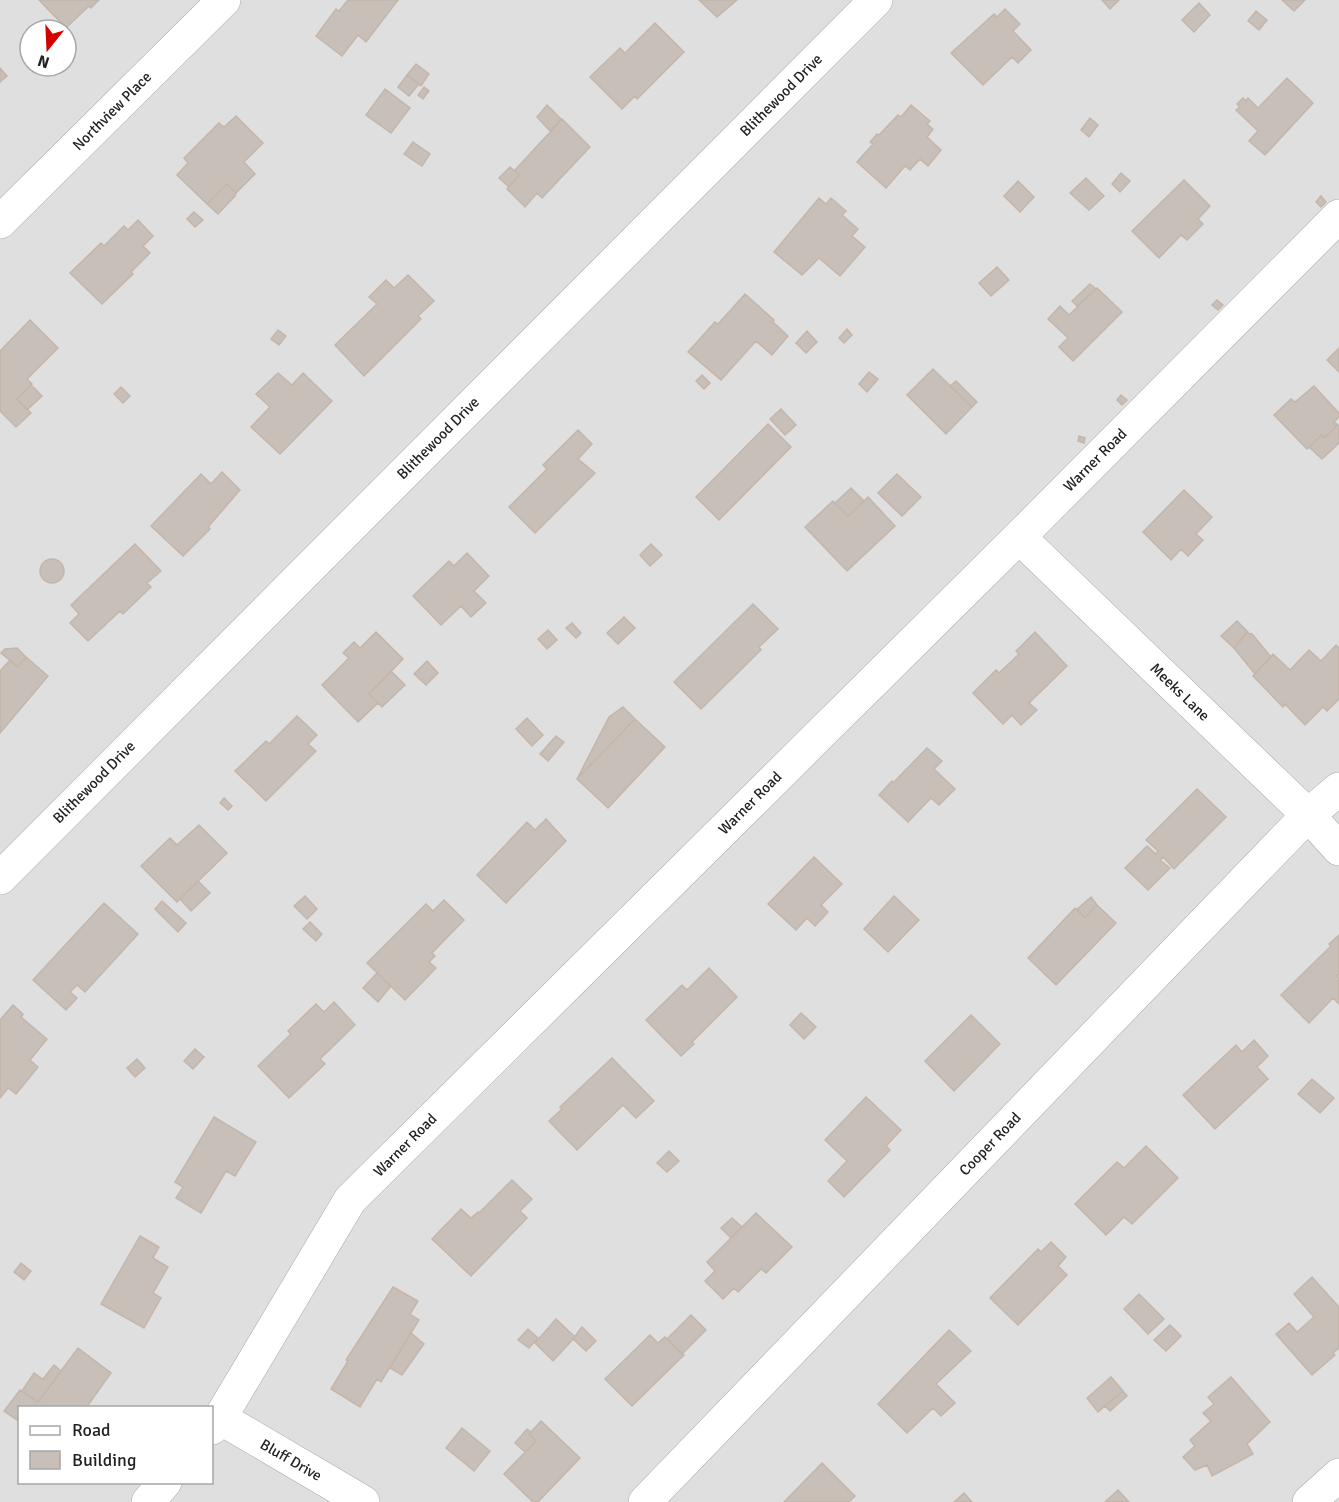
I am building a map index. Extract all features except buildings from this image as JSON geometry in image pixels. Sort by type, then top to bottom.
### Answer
[{"type":"street","name":"Northview Place","points":[[0,222],[224,0]]},
{"type":"street","name":"Blithewood Drive","points":[[0,878],[876,0]]},
{"type":"street","name":"Warner Road","points":[[216,1423],[350,1200],[1019,537],[1339,216]]},
{"type":"street","name":"Meeks Lane","points":[[1019,537],[1308,816],[1339,849]]},
{"type":"street","name":"Cooper Road","points":[[645,1502],[1308,816],[1339,789]]},
{"type":"street","name":"Bluff Drive","points":[[216,1423],[363,1502]]},
{"type":"street","points":[[1309,1502],[1339,1475]]},
{"type":"street","points":[[148,1502],[163,1484]]},
{"type":"shaded area","points":[[0,0],[1339,0],[1339,1502],[0,1502]]}]
